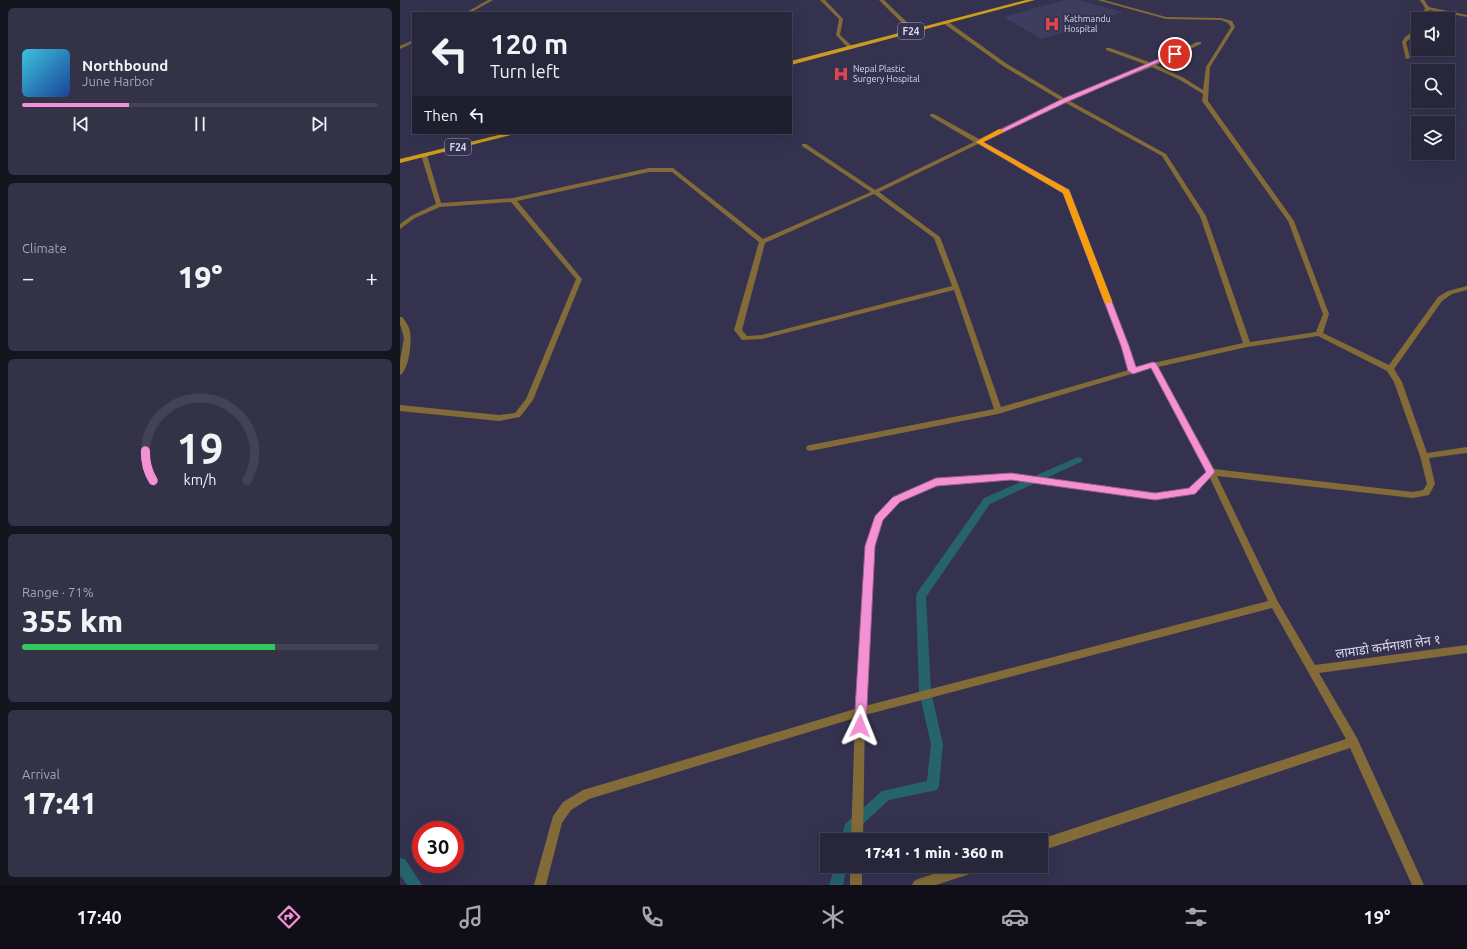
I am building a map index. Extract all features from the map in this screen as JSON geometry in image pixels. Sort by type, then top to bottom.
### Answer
[{"type":"main road","name":"F24","points":[[792,64],[1032,0]]},
{"type":"main road","name":"F24","points":[[400,161],[512,134]]},
{"type":"street","points":[[469,12],[491,0]]},
{"type":"street","points":[[822,0],[841,19],[838,35],[851,48]]},
{"type":"street","points":[[881,0],[913,31]]},
{"type":"street","points":[[1099,0],[1166,18],[1221,19],[1230,22],[1233,27],[1208,67],[1205,101],[1291,221],[1326,314],[1319,334]]},
{"type":"street","points":[[1422,0],[1427,8],[1467,16]]},
{"type":"street","points":[[1426,12],[1427,8]]},
{"type":"street","points":[[945,22],[1006,65],[1064,100],[1164,155],[1203,216],[1247,345]]},
{"type":"street","points":[[1408,58],[1404,42],[1411,35]]},
{"type":"street","points":[[400,48],[412,42]]},
{"type":"street","points":[[762,242],[875,192],[1064,100],[1152,65],[1199,43]]},
{"type":"street","points":[[1108,49],[1152,65],[1197,87],[1205,93]]},
{"type":"street","points":[[932,115],[1066,192],[1125,346],[1133,371]]},
{"type":"street","points":[[804,145],[875,192],[937,237],[956,287],[998,411]]},
{"type":"street","points":[[424,155],[439,205]]},
{"type":"street","points":[[400,227],[413,217],[439,205],[513,200],[649,170],[672,170],[762,242]]},
{"type":"street","points":[[400,408],[499,418],[517,415],[529,400],[579,279],[513,200]]},
{"type":"street","points":[[762,242],[738,330],[745,338],[762,337],[956,287]]},
{"type":"street","points":[[1390,369],[1440,299],[1450,292],[1467,288]]},
{"type":"street","points":[[400,319],[406,325],[407,353],[400,372]]},
{"type":"street","points":[[810,448],[998,411],[1153,365],[1247,345],[1319,334],[1390,369],[1398,382],[1424,456],[1431,484],[1426,493],[1413,495],[1211,472]]},
{"type":"street","points":[[1153,365],[1211,472],[1274,603],[1353,742],[1418,885]]},
{"type":"street","points":[[1424,456],[1467,450]]},
{"type":"street","points":[[857,833],[860,712],[870,546],[878,518],[897,499],[936,482],[1011,476],[1155,497],[1192,491],[1211,472]]},
{"type":"street","points":[[540,885],[557,820],[567,806],[587,794],[860,712],[1274,603]]},
{"type":"street","name":"लामाडो कर्मनाशा लेन १","points":[[1312,670],[1467,649]]},
{"type":"street","points":[[1048,843],[1353,742]]},
{"type":"street","points":[[856,873],[856,885]]},
{"type":"street","points":[[918,885],[955,873]]},
{"type":"shaded area","name":"Kathmandu Hospital","points":[[1064,0],[1078,0],[1122,12],[1072,30],[1041,39],[1004,17]]},
{"type":"waterway","points":[[848,833],[849,828],[886,795],[933,786],[937,744],[925,692],[921,596],[987,501],[1078,460]]},
{"type":"waterway","points":[[400,864],[415,885]]},
{"type":"waterway","points":[[836,885],[839,873]]},
{"type":"slow traffic","points":[[1002,131],[979,142],[1066,192],[1108,301]]},
{"type":"place","name":"Kathmandu Hospital","points":[[1052,24]]},
{"type":"place","name":"Nepal Plastic Surgery Hospital","points":[[841,74]]},
{"type":"route","points":[[860,726],[870,546],[878,518],[897,499],[936,482],[1011,476],[1155,497],[1192,491],[1211,472],[1153,365],[1133,371],[1125,346],[1066,192],[979,142],[1064,100],[1152,65],[1175,54]]}]
